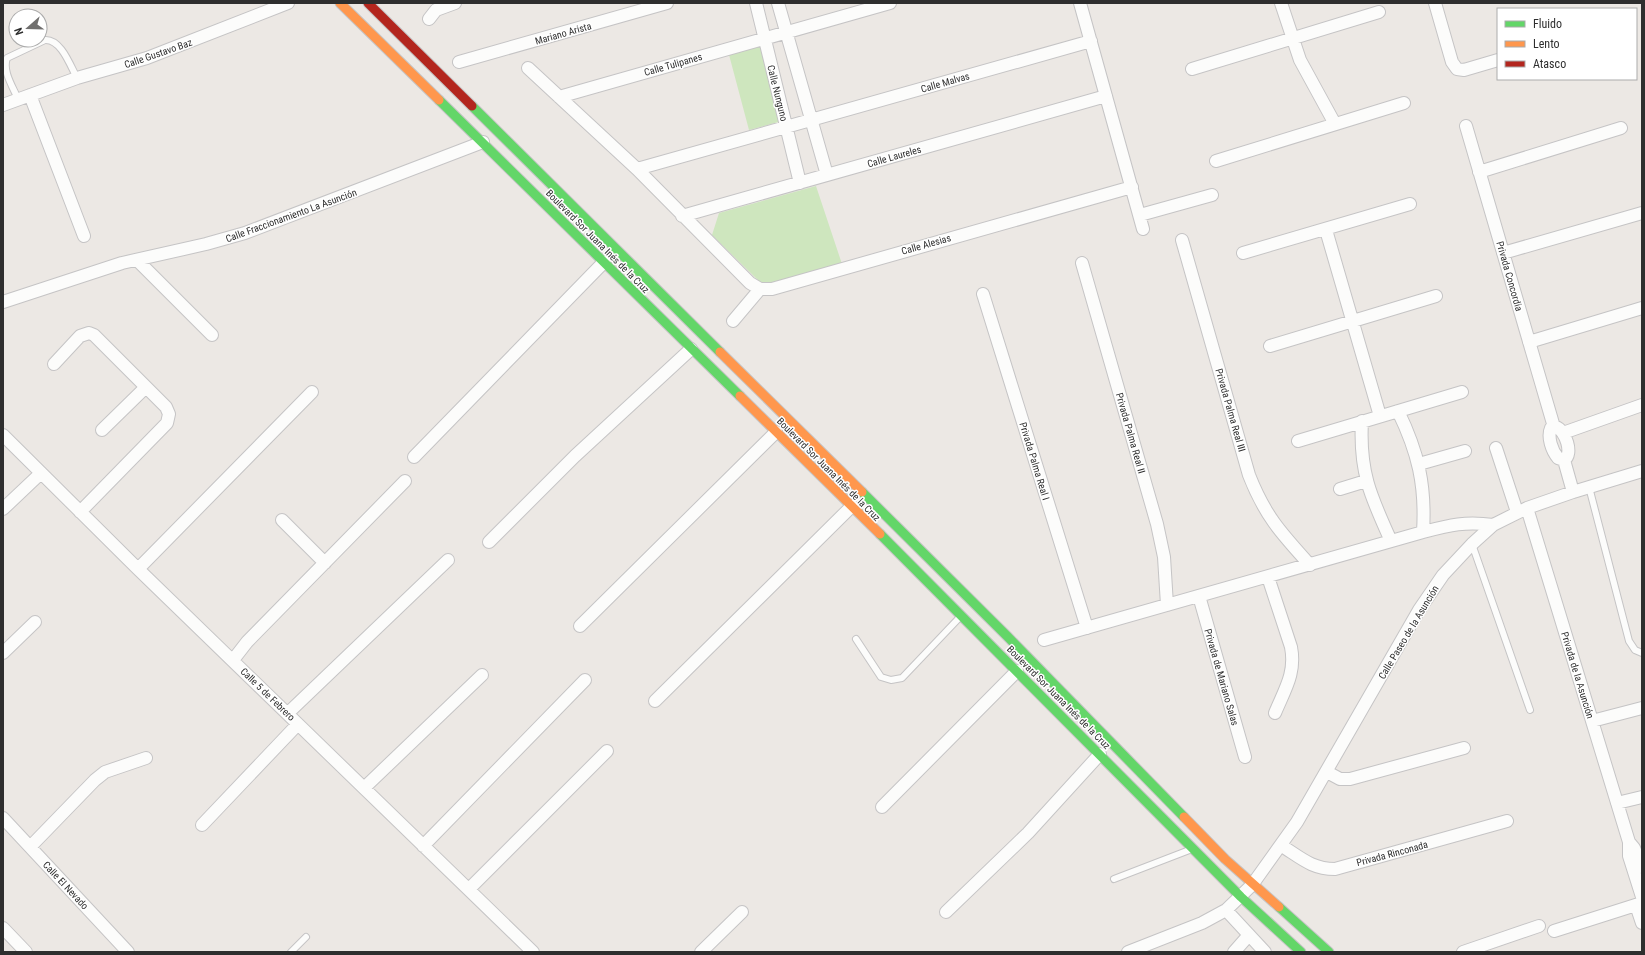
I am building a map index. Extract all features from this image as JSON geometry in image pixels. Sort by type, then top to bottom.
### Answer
[{"type":"main road","name":"Boulevard Sor Juana Inés de la Cruz","points":[[340,3],[852,506],[1241,897],[1301,952]]},
{"type":"main road","name":"Boulevard Sor Juana Inés de la Cruz","points":[[368,3],[896,524],[1225,859],[1329,952]]},
{"type":"street","name":"Calle Gustavo Baz","points":[[3,105],[77,78],[147,58],[288,3]]},
{"type":"street","points":[[430,19],[436,10],[455,3]]},
{"type":"street","name":"Mariano Arista","points":[[459,62],[667,3]]},
{"type":"street","name":"Calle Nunguno","points":[[756,3],[800,183]]},
{"type":"street","points":[[778,3],[827,175]]},
{"type":"street","name":"Calle Tulipanes","points":[[559,97],[890,3]]},
{"type":"street","points":[[1080,3],[1144,229]]},
{"type":"street","points":[[1281,3],[1292,38],[1303,65],[1335,124]]},
{"type":"street","points":[[1435,3],[1452,62],[1457,69],[1464,70],[1497,60]]},
{"type":"street","points":[[1192,68],[1379,12]]},
{"type":"street","name":"Calle Malvas","points":[[786,127],[1091,41]]},
{"type":"street","points":[[528,68],[637,170],[750,283],[760,289],[733,321]]},
{"type":"street","points":[[30,95],[84,236]]},
{"type":"street","name":"Calle Laureles","points":[[682,216],[1106,96]]},
{"type":"street","points":[[1216,161],[1404,103]]},
{"type":"street","name":"Privada Concordia","points":[[1466,126],[1529,342],[1558,430],[1568,454],[1564,460],[1573,492]]},
{"type":"street","points":[[637,170],[786,127]]},
{"type":"street","points":[[1479,172],[1621,128]]},
{"type":"street","name":"Calle Fraccionamiento La Asunción","points":[[3,302],[97,271],[245,233],[483,142]]},
{"type":"street","name":"Calle Alesias","points":[[760,289],[772,289],[1132,187]]},
{"type":"street","points":[[1140,215],[1212,195]]},
{"type":"street","points":[[1243,253],[1326,230],[1410,204]]},
{"type":"street","points":[[1503,253],[1642,213]]},
{"type":"street","points":[[1326,230],[1380,416]]},
{"type":"street","name":"Privada Palma Real III","points":[[1182,240],[1249,476],[1268,516],[1281,534],[1310,565]]},
{"type":"street","points":[[137,260],[212,335]]},
{"type":"street","points":[[414,457],[604,262]]},
{"type":"street","name":"Privada Palma Real II","points":[[1082,263],[1157,524],[1164,557],[1168,605]]},
{"type":"street","name":"Privada Palma Real I","points":[[983,294],[1087,628]]},
{"type":"street","points":[[1270,346],[1436,296]]},
{"type":"street","points":[[1529,342],[1642,308]]},
{"type":"street","points":[[54,364],[80,336],[89,333],[94,335],[166,407],[170,414],[167,423],[80,512]]},
{"type":"street","points":[[489,542],[575,456],[691,349]]},
{"type":"street","points":[[102,430],[146,387]]},
{"type":"street","points":[[138,569],[312,392]]},
{"type":"street","points":[[1298,441],[1462,392]]},
{"type":"street","points":[[1558,430],[1642,405]]},
{"type":"street","points":[[1398,411],[1410,437],[1419,464],[1424,509],[1423,532]]},
{"type":"street","points":[[1362,421],[1362,461],[1366,481],[1373,501],[1392,541]]},
{"type":"street","points":[[580,626],[776,432]]},
{"type":"street","name":"Calle 5 de Febrero","points":[[3,435],[138,569],[533,952]]},
{"type":"street","name":"Privada de la Asunción","points":[[1496,448],[1522,510],[1618,803],[1629,842],[1629,856],[1640,902],[1642,923]]},
{"type":"street","points":[[1419,464],[1465,451]]},
{"type":"street","name":"Calle Paseo de la Asunción","points":[[1252,884],[1282,846],[1327,772],[1419,610],[1443,575],[1472,544],[1493,525],[1522,510],[1573,492],[1642,471]]},
{"type":"street","points":[[3,509],[41,473]]},
{"type":"street","points":[[233,660],[248,642],[405,481]]},
{"type":"street","points":[[1340,489],[1366,481]]},
{"type":"street","points":[[656,701],[852,506]]},
{"type":"street","points":[[282,520],[325,563]]},
{"type":"street","points":[[1044,640],[1423,532],[1456,524],[1473,522],[1493,525]]},
{"type":"street","points":[[288,713],[448,560]]},
{"type":"street","points":[[1268,577],[1292,647],[1294,658],[1293,670],[1275,713]]},
{"type":"street","name":"Privada de Mariano Salas","points":[[1199,596],[1244,758]]},
{"type":"street","points":[[3,653],[35,622]]},
{"type":"street","points":[[882,807],[1017,671]]},
{"type":"street","points":[[364,788],[482,675]]},
{"type":"street","points":[[423,846],[585,680]]},
{"type":"street","points":[[1592,721],[1642,708]]},
{"type":"street","points":[[202,825],[298,724]]},
{"type":"street","points":[[1327,772],[1340,779],[1350,779],[1464,748]]},
{"type":"street","points":[[469,889],[607,751]]},
{"type":"street","points":[[946,912],[1028,833],[1100,754]]},
{"type":"street","points":[[30,847],[95,780],[105,772],[146,758]]},
{"type":"street","points":[[1618,803],[1642,797]]},
{"type":"street","name":"Calle El Nevado","points":[[3,818],[128,952]]},
{"type":"street","name":"Privada Rinconada","points":[[1282,846],[1310,864],[1322,869],[1335,869],[1507,821]]},
{"type":"street","name":"Privada de la Asunción","points":[[1629,842],[1634,848],[1642,867]]},
{"type":"street","points":[[1128,952],[1202,923],[1226,910],[1241,897],[1252,884]]},
{"type":"street","points":[[1554,931],[1640,902]]},
{"type":"street","points":[[1226,910],[1266,952]]},
{"type":"street","points":[[701,952],[742,912]]},
{"type":"street","points":[[1463,952],[1539,926]]},
{"type":"street","points":[[3,928],[22,951]]},
{"type":"street","points":[[1234,952],[1249,935]]},
{"type":"lane","points":[[18,99],[4,64],[6,58],[45,40],[52,40],[58,44],[77,78]]},
{"type":"lane","points":[[1589,487],[1629,641],[1635,650],[1642,653]]},
{"type":"lane","points":[[1472,544],[1530,710]]},
{"type":"lane","points":[[856,639],[881,677],[891,680],[902,678],[961,616]]},
{"type":"lane","points":[[1114,879],[1193,848]]},
{"type":"lane","points":[[291,952],[306,937]]},
{"type":"green space","points":[[762,43],[782,121],[749,130],[728,51]]},
{"type":"green space","points":[[816,186],[842,264],[764,286],[712,235],[719,213]]},
{"type":"traffic: fast","points":[[439,100],[740,396]]},
{"type":"traffic: fast","points":[[472,106],[720,352]]},
{"type":"traffic: fast","points":[[862,492],[1007,636],[1184,817]]},
{"type":"traffic: fast","points":[[880,534],[1241,897],[1301,952]]},
{"type":"traffic: fast","points":[[1279,907],[1329,952]]},
{"type":"traffic: slow","points":[[340,3],[439,100]]},
{"type":"traffic: slow","points":[[720,352],[862,492]]},
{"type":"traffic: slow","points":[[740,396],[880,534]]},
{"type":"traffic: slow","points":[[1184,817],[1225,859],[1279,907]]},
{"type":"traffic: jam","points":[[368,3],[472,106]]}]
